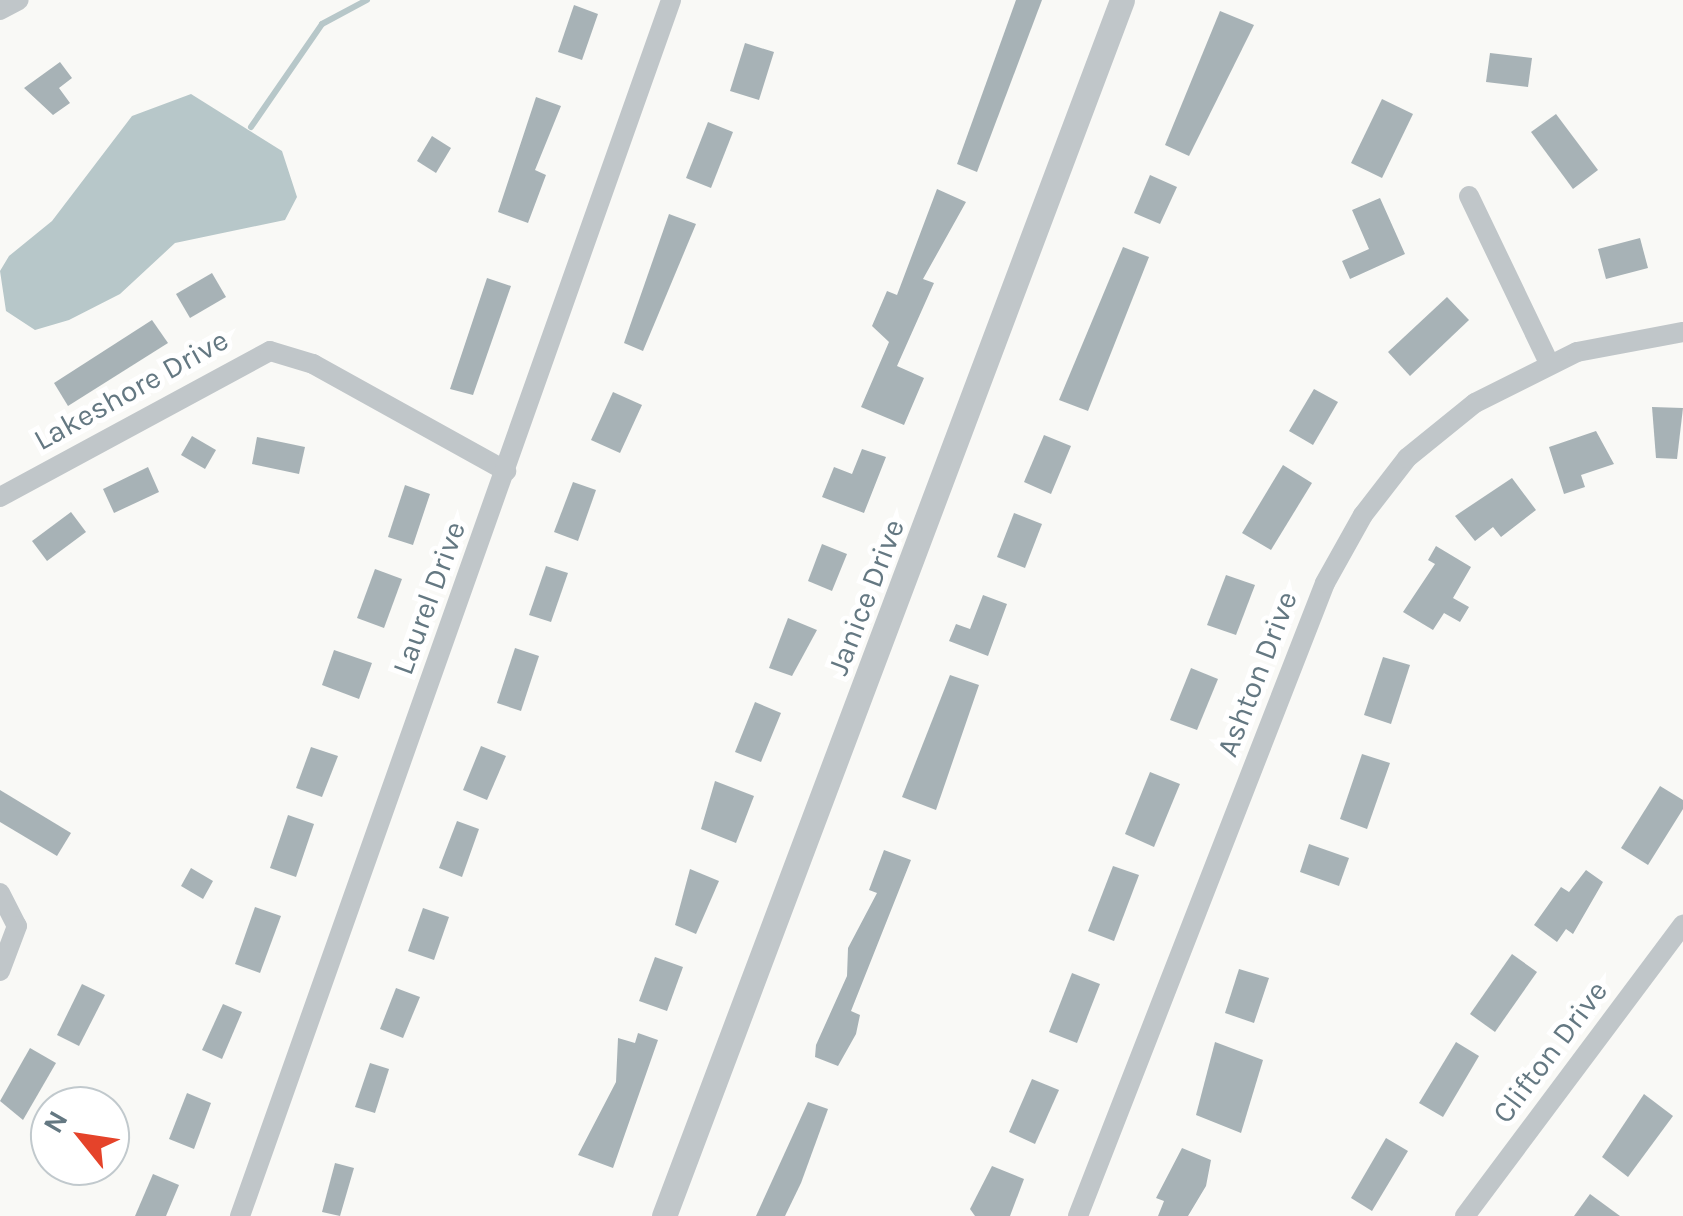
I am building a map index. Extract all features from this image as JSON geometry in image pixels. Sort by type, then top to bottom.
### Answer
[{"type":"street","points":[[0,10],[19,0]]},
{"type":"street","name":"Laurel Drive","points":[[240,1216],[671,0]]},
{"type":"street","name":"Janice Drive","points":[[664,1216],[1122,0]]},
{"type":"street","points":[[1469,196],[1549,363]]},
{"type":"street","name":"Ashton Drive","points":[[1078,1216],[1344,544],[1430,438],[1549,363],[1604,343],[1683,332]]},
{"type":"street","name":"Lakeshore Drive","points":[[0,497],[270,351],[313,364],[506,471]]},
{"type":"street","points":[[0,893],[18,926],[0,971]]},
{"type":"street","name":"Clifton Drive","points":[[1466,1216],[1683,924]]},
{"type":"shaded area","points":[[191,94],[282,151],[297,197],[285,220],[175,243],[120,294],[69,320],[35,330],[6,311],[0,271],[9,256],[52,221],[132,116]]},
{"type":"building","points":[[1016,0],[1042,0],[977,172],[957,164]]},
{"type":"building","points":[[574,5],[598,14],[582,60],[558,52]]},
{"type":"building","points":[[1220,11],[1254,25],[1189,156],[1165,145]]},
{"type":"building","points":[[745,43],[774,52],[759,100],[730,91]]},
{"type":"building","points":[[1490,53],[1532,58],[1528,87],[1486,82]]},
{"type":"building","points":[[60,62],[72,78],[59,88],[70,103],[53,115],[24,88]]},
{"type":"building","points":[[536,97],[561,106],[535,170],[546,175],[528,223],[498,212]]},
{"type":"building","points":[[1382,99],[1413,114],[1382,178],[1351,163]]},
{"type":"building","points":[[1556,114],[1598,170],[1573,189],[1531,132]]},
{"type":"building","points":[[708,122],[733,132],[711,188],[686,178]]},
{"type":"building","points":[[432,136],[451,148],[436,173],[417,161]]},
{"type":"building","points":[[1150,175],[1177,187],[1160,224],[1134,213]]},
{"type":"building","points":[[937,189],[966,202],[923,279],[934,283],[897,366],[924,378],[904,425],[861,407],[889,342],[872,326],[887,291],[897,295]]},
{"type":"building","points":[[1380,198],[1405,254],[1350,279],[1342,261],[1369,249],[1352,210]]},
{"type":"building","points":[[669,214],[696,224],[643,351],[624,343]]},
{"type":"building","points":[[1640,238],[1648,268],[1606,279],[1598,249]]},
{"type":"building","points":[[1123,247],[1149,257],[1088,411],[1059,400]]},
{"type":"building","points":[[212,273],[226,297],[190,318],[176,294]]},
{"type":"building","points":[[487,278],[511,286],[473,395],[450,389]]},
{"type":"building","points":[[1447,297],[1469,320],[1410,376],[1388,352]]},
{"type":"building","points":[[152,320],[168,343],[68,406],[54,383]]},
{"type":"building","points":[[1314,389],[1338,402],[1313,445],[1289,431]]},
{"type":"building","points":[[613,392],[642,405],[620,453],[591,440]]},
{"type":"building","points":[[1652,407],[1683,408],[1677,459],[1656,458]]},
{"type":"building","points":[[1596,431],[1614,464],[1581,475],[1585,487],[1564,494],[1549,447]]},
{"type":"building","points":[[1044,435],[1071,446],[1051,494],[1024,482]]},
{"type":"building","points":[[192,436],[216,450],[205,469],[181,455]]},
{"type":"building","points":[[257,437],[305,447],[299,474],[252,464]]},
{"type":"building","points":[[862,449],[886,457],[864,513],[822,497],[834,467],[852,474]]},
{"type":"building","points":[[1283,465],[1312,483],[1271,550],[1242,533]]},
{"type":"building","points":[[148,467],[159,492],[114,513],[103,489]]},
{"type":"building","points":[[1512,478],[1536,510],[1501,537],[1493,527],[1475,541],[1455,516]]},
{"type":"building","points":[[573,482],[596,490],[578,541],[554,532]]},
{"type":"building","points":[[405,485],[430,494],[413,545],[388,537]]},
{"type":"building","points":[[71,512],[86,532],[47,561],[32,541]]},
{"type":"building","points":[[1014,513],[1042,524],[1025,568],[997,557]]},
{"type":"building","points":[[822,544],[847,554],[832,591],[808,581]]},
{"type":"building","points":[[1436,546],[1471,567],[1453,598],[1469,607],[1460,622],[1444,613],[1433,630],[1403,612],[1435,564],[1428,560]]},
{"type":"building","points":[[546,566],[568,573],[551,622],[529,615]]},
{"type":"building","points":[[375,569],[402,579],[384,628],[357,618]]},
{"type":"building","points":[[1226,575],[1255,585],[1236,635],[1207,625]]},
{"type":"building","points":[[983,595],[1007,604],[988,656],[949,641],[956,624],[970,629]]},
{"type":"building","points":[[788,618],[817,630],[792,676],[769,668]]},
{"type":"building","points":[[515,648],[539,656],[521,711],[497,703]]},
{"type":"building","points":[[334,650],[372,663],[359,699],[322,685]]},
{"type":"building","points":[[1383,657],[1410,665],[1391,724],[1364,715]]},
{"type":"building","points":[[1191,668],[1218,679],[1197,730],[1170,720]]},
{"type":"building","points":[[950,675],[979,685],[936,810],[902,797]]},
{"type":"building","points":[[755,702],[781,713],[761,762],[735,752]]},
{"type":"building","points":[[481,746],[506,756],[487,800],[463,790]]},
{"type":"building","points":[[311,747],[338,756],[322,797],[296,788]]},
{"type":"building","points":[[1362,754],[1390,763],[1367,829],[1340,819]]},
{"type":"building","points":[[1150,772],[1180,784],[1154,847],[1125,834]]},
{"type":"building","points":[[715,781],[754,796],[736,843],[701,829]]},
{"type":"building","points":[[1660,786],[1683,800],[1683,809],[1648,865],[1621,848]]},
{"type":"building","points":[[0,790],[71,833],[57,856],[0,822]]},
{"type":"building","points":[[288,815],[314,824],[296,877],[270,868]]},
{"type":"building","points":[[457,821],[479,829],[462,877],[439,868]]},
{"type":"building","points":[[1309,844],[1349,858],[1339,886],[1300,872]]},
{"type":"building","points":[[884,850],[911,860],[851,1011],[860,1015],[856,1034],[838,1066],[815,1057],[816,1045],[847,976],[848,948],[877,893],[869,890]]},
{"type":"building","points":[[1113,866],[1139,875],[1114,941],[1088,931]]},
{"type":"building","points":[[191,868],[213,881],[203,899],[181,886]]},
{"type":"building","points":[[690,869],[719,881],[696,934],[675,925]]},
{"type":"building","points":[[1586,870],[1603,882],[1573,934],[1566,929],[1557,942],[1534,925],[1561,887],[1569,892]]},
{"type":"building","points":[[255,907],[281,916],[260,973],[235,964]]},
{"type":"building","points":[[423,908],[449,917],[434,960],[408,951]]},
{"type":"building","points":[[1512,954],[1537,972],[1495,1032],[1470,1014]]},
{"type":"building","points":[[655,957],[683,967],[667,1011],[639,1001]]},
{"type":"building","points":[[1239,969],[1269,978],[1254,1023],[1225,1013]]},
{"type":"building","points":[[1072,973],[1100,984],[1077,1043],[1049,1032]]},
{"type":"building","points":[[82,984],[105,995],[79,1046],[57,1035]]},
{"type":"building","points":[[396,988],[420,997],[403,1038],[380,1029]]},
{"type":"building","points":[[223,1004],[242,1012],[222,1059],[202,1050]]},
{"type":"building","points":[[638,1033],[658,1040],[613,1168],[578,1155],[616,1082],[618,1038],[635,1043]]},
{"type":"building","points":[[1215,1042],[1263,1060],[1241,1133],[1196,1115]]},
{"type":"building","points":[[1456,1042],[1479,1056],[1443,1117],[1419,1103]]},
{"type":"building","points":[[30,1048],[56,1063],[43,1086],[30,1086],[30,1108],[23,1120],[0,1101]]},
{"type":"building","points":[[370,1063],[389,1069],[375,1113],[355,1107]]},
{"type":"building","points":[[1032,1079],[1059,1090],[1035,1144],[1009,1132]]},
{"type":"building","points":[[187,1093],[211,1103],[194,1149],[169,1139]]},
{"type":"building","points":[[1644,1094],[1673,1116],[1628,1177],[1602,1157]]},
{"type":"building","points":[[808,1102],[828,1109],[801,1183],[785,1216],[756,1216]]},
{"type":"building","points":[[1386,1138],[1408,1151],[1372,1211],[1351,1198]]},
{"type":"building","points":[[1182,1148],[1211,1160],[1206,1186],[1188,1216],[1158,1216],[1164,1201],[1156,1198]]},
{"type":"building","points":[[335,1163],[354,1168],[340,1216],[322,1212]]},
{"type":"building","points":[[992,1166],[1024,1179],[1010,1216],[975,1216],[970,1209]]},
{"type":"building","points":[[153,1174],[179,1185],[166,1216],[135,1216]]},
{"type":"building","points":[[1590,1194],[1620,1216],[1574,1216]]},
{"type":"waterway","points":[[251,127],[322,24],[367,0]]}]
